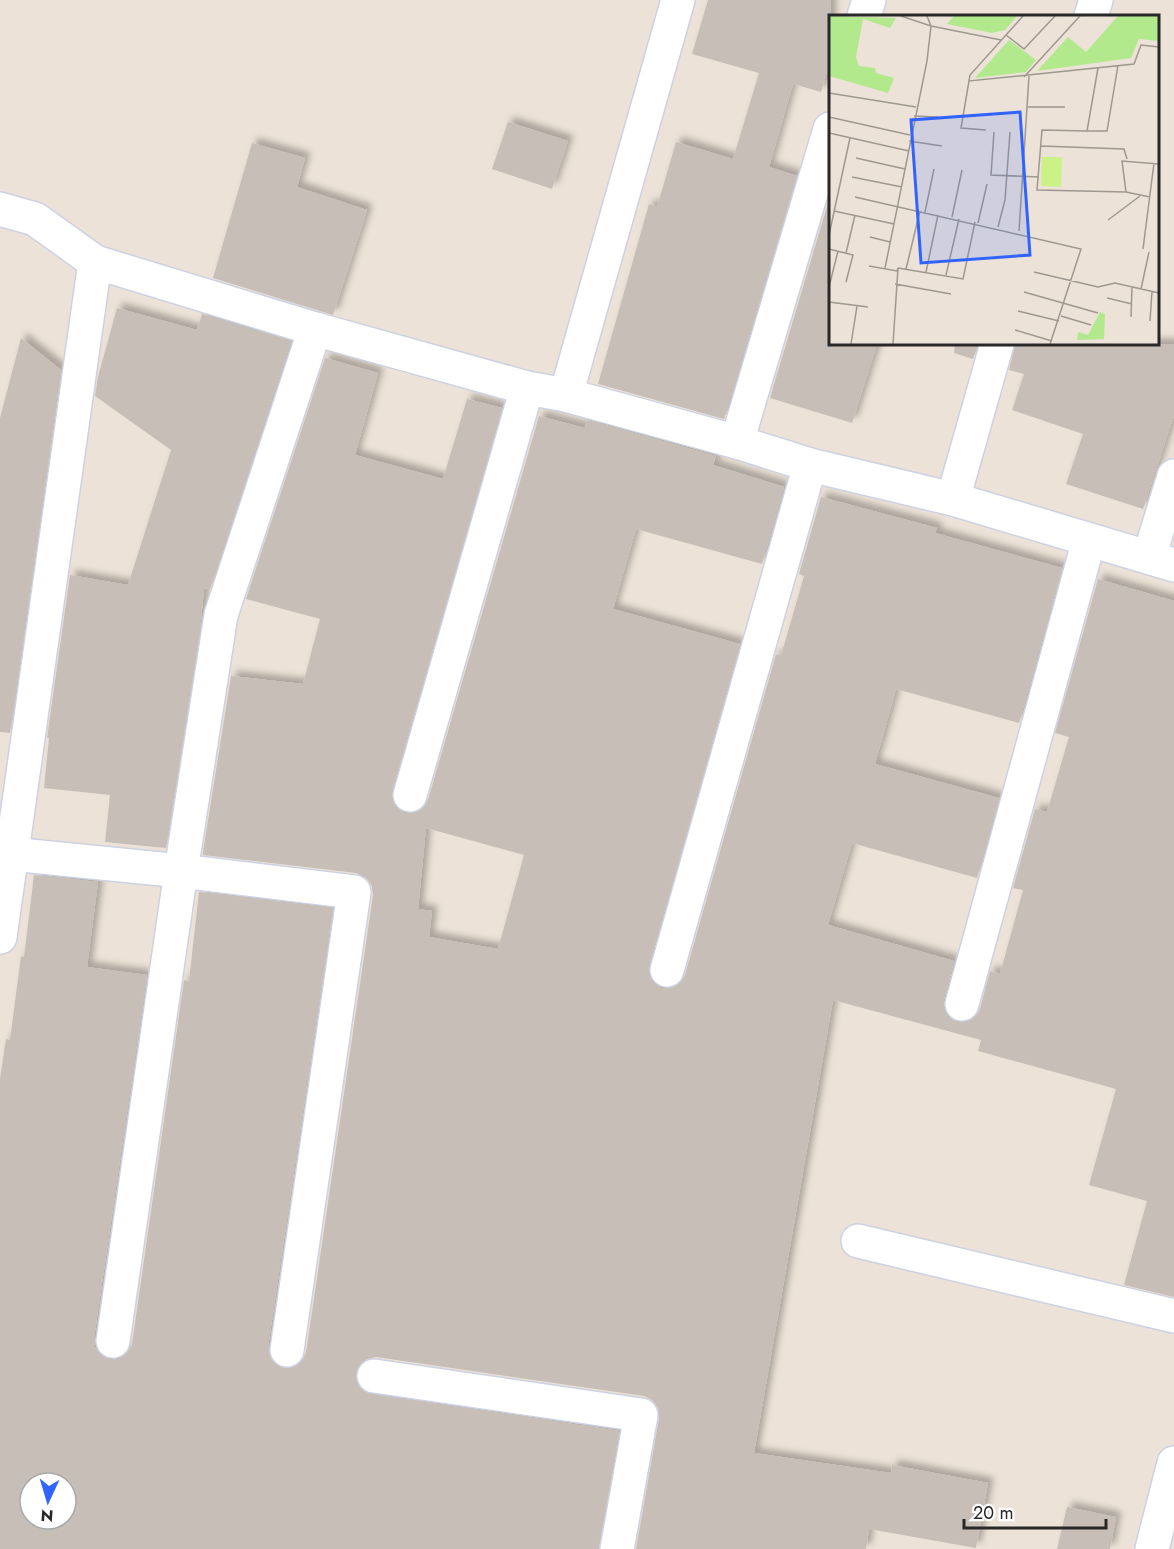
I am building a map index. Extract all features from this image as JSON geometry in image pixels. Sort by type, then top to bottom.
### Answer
[{"type":"street","points":[[566,395],[678,0]]},
{"type":"street","points":[[864,15],[869,0]]},
{"type":"street","points":[[1091,15],[1096,0]]},
{"type":"street","points":[[737,442],[829,136]]},
{"type":"street","points":[[0,209],[35,219],[95,262],[315,329],[527,388],[566,395],[737,442],[810,465],[953,499],[1161,561],[1174,476]]},
{"type":"street","points":[[0,937],[6,853],[95,262]]},
{"type":"street","points":[[113,1341],[181,871],[221,615],[315,329]]},
{"type":"street","points":[[953,499],[997,345]]},
{"type":"street","points":[[410,795],[527,388]]},
{"type":"street","points":[[667,970],[810,465]]},
{"type":"street","points":[[962,1004],[1089,540]]},
{"type":"street","points":[[6,853],[354,892],[287,1350]]},
{"type":"street","points":[[858,1241],[1174,1316]]},
{"type":"street","points":[[374,1376],[641,1415],[617,1549]]},
{"type":"street","points":[[1152,1549],[1174,1463]]},
{"type":"building","points":[[708,0],[831,0],[829,65],[821,92],[793,84],[769,167],[797,176],[724,419],[598,384],[649,204],[657,207],[676,142],[733,159],[759,73],[692,54]]},
{"type":"building","points":[[508,122],[568,141],[552,189],[492,169]]},
{"type":"building","points":[[252,143],[305,158],[297,187],[367,210],[333,315],[213,278]]},
{"type":"building","points":[[829,200],[829,345],[877,345],[852,423],[770,398]]},
{"type":"building","points":[[117,308],[197,330],[202,314],[291,341],[210,589],[204,588],[200,631],[166,848],[105,842],[110,795],[44,788],[49,738],[47,738],[70,575],[128,585],[171,450],[95,396]]},
{"type":"building","points":[[21,338],[61,370],[10,733],[0,732],[0,418]]},
{"type":"building","points":[[1174,344],[1174,415],[1143,509],[1066,484],[1083,434],[1012,410],[1024,374],[1009,370],[1015,345]]},
{"type":"building","points":[[955,345],[978,345],[973,359],[954,353]]},
{"type":"building","points":[[325,358],[378,373],[355,455],[443,479],[467,399],[502,408],[392,790],[392,800],[396,808],[404,813],[415,813],[423,808],[428,800],[539,416],[585,428],[587,420],[716,456],[713,465],[784,487],[762,564],[636,529],[613,609],[740,644],[649,965],[649,975],[653,983],[661,988],[672,988],[680,983],[685,975],[776,654],[781,656],[804,576],[799,574],[821,497],[937,528],[935,533],[1062,568],[1019,723],[896,689],[875,764],[999,798],[977,878],[852,843],[828,925],[954,961],[944,999],[944,1008],[948,1017],[957,1022],[967,1022],[976,1017],[980,1009],[990,971],[1000,974],[1023,890],[1013,888],[1035,809],[1047,812],[1069,737],[1055,733],[1098,579],[1174,601],[1174,1297],[1124,1285],[1147,1201],[1089,1185],[1116,1089],[978,1051],[981,1040],[833,1000],[754,1453],[891,1473],[892,1465],[988,1483],[976,1548],[869,1529],[866,1549],[636,1549],[659,1418],[658,1408],[652,1400],[644,1396],[376,1357],[367,1359],[359,1365],[356,1373],[357,1383],[362,1390],[371,1394],[619,1431],[599,1549],[0,1549],[0,1079],[6,1039],[10,1040],[21,956],[24,957],[34,875],[98,882],[87,967],[147,975],[94,1338],[95,1347],[101,1355],[111,1360],[119,1359],[127,1353],[132,1344],[184,980],[189,981],[199,892],[333,908],[268,1347],[270,1357],[275,1364],[284,1368],[294,1367],[302,1361],[306,1353],[373,895],[372,886],[366,878],[356,873],[203,855],[203,852],[231,676],[303,684],[320,619],[246,599]],"holes":[[[426,828],[524,855],[498,949],[429,937],[432,911],[418,909]]]},
{"type":"building","points":[[1067,1507],[1116,1517],[1110,1549],[1057,1549]]}]
